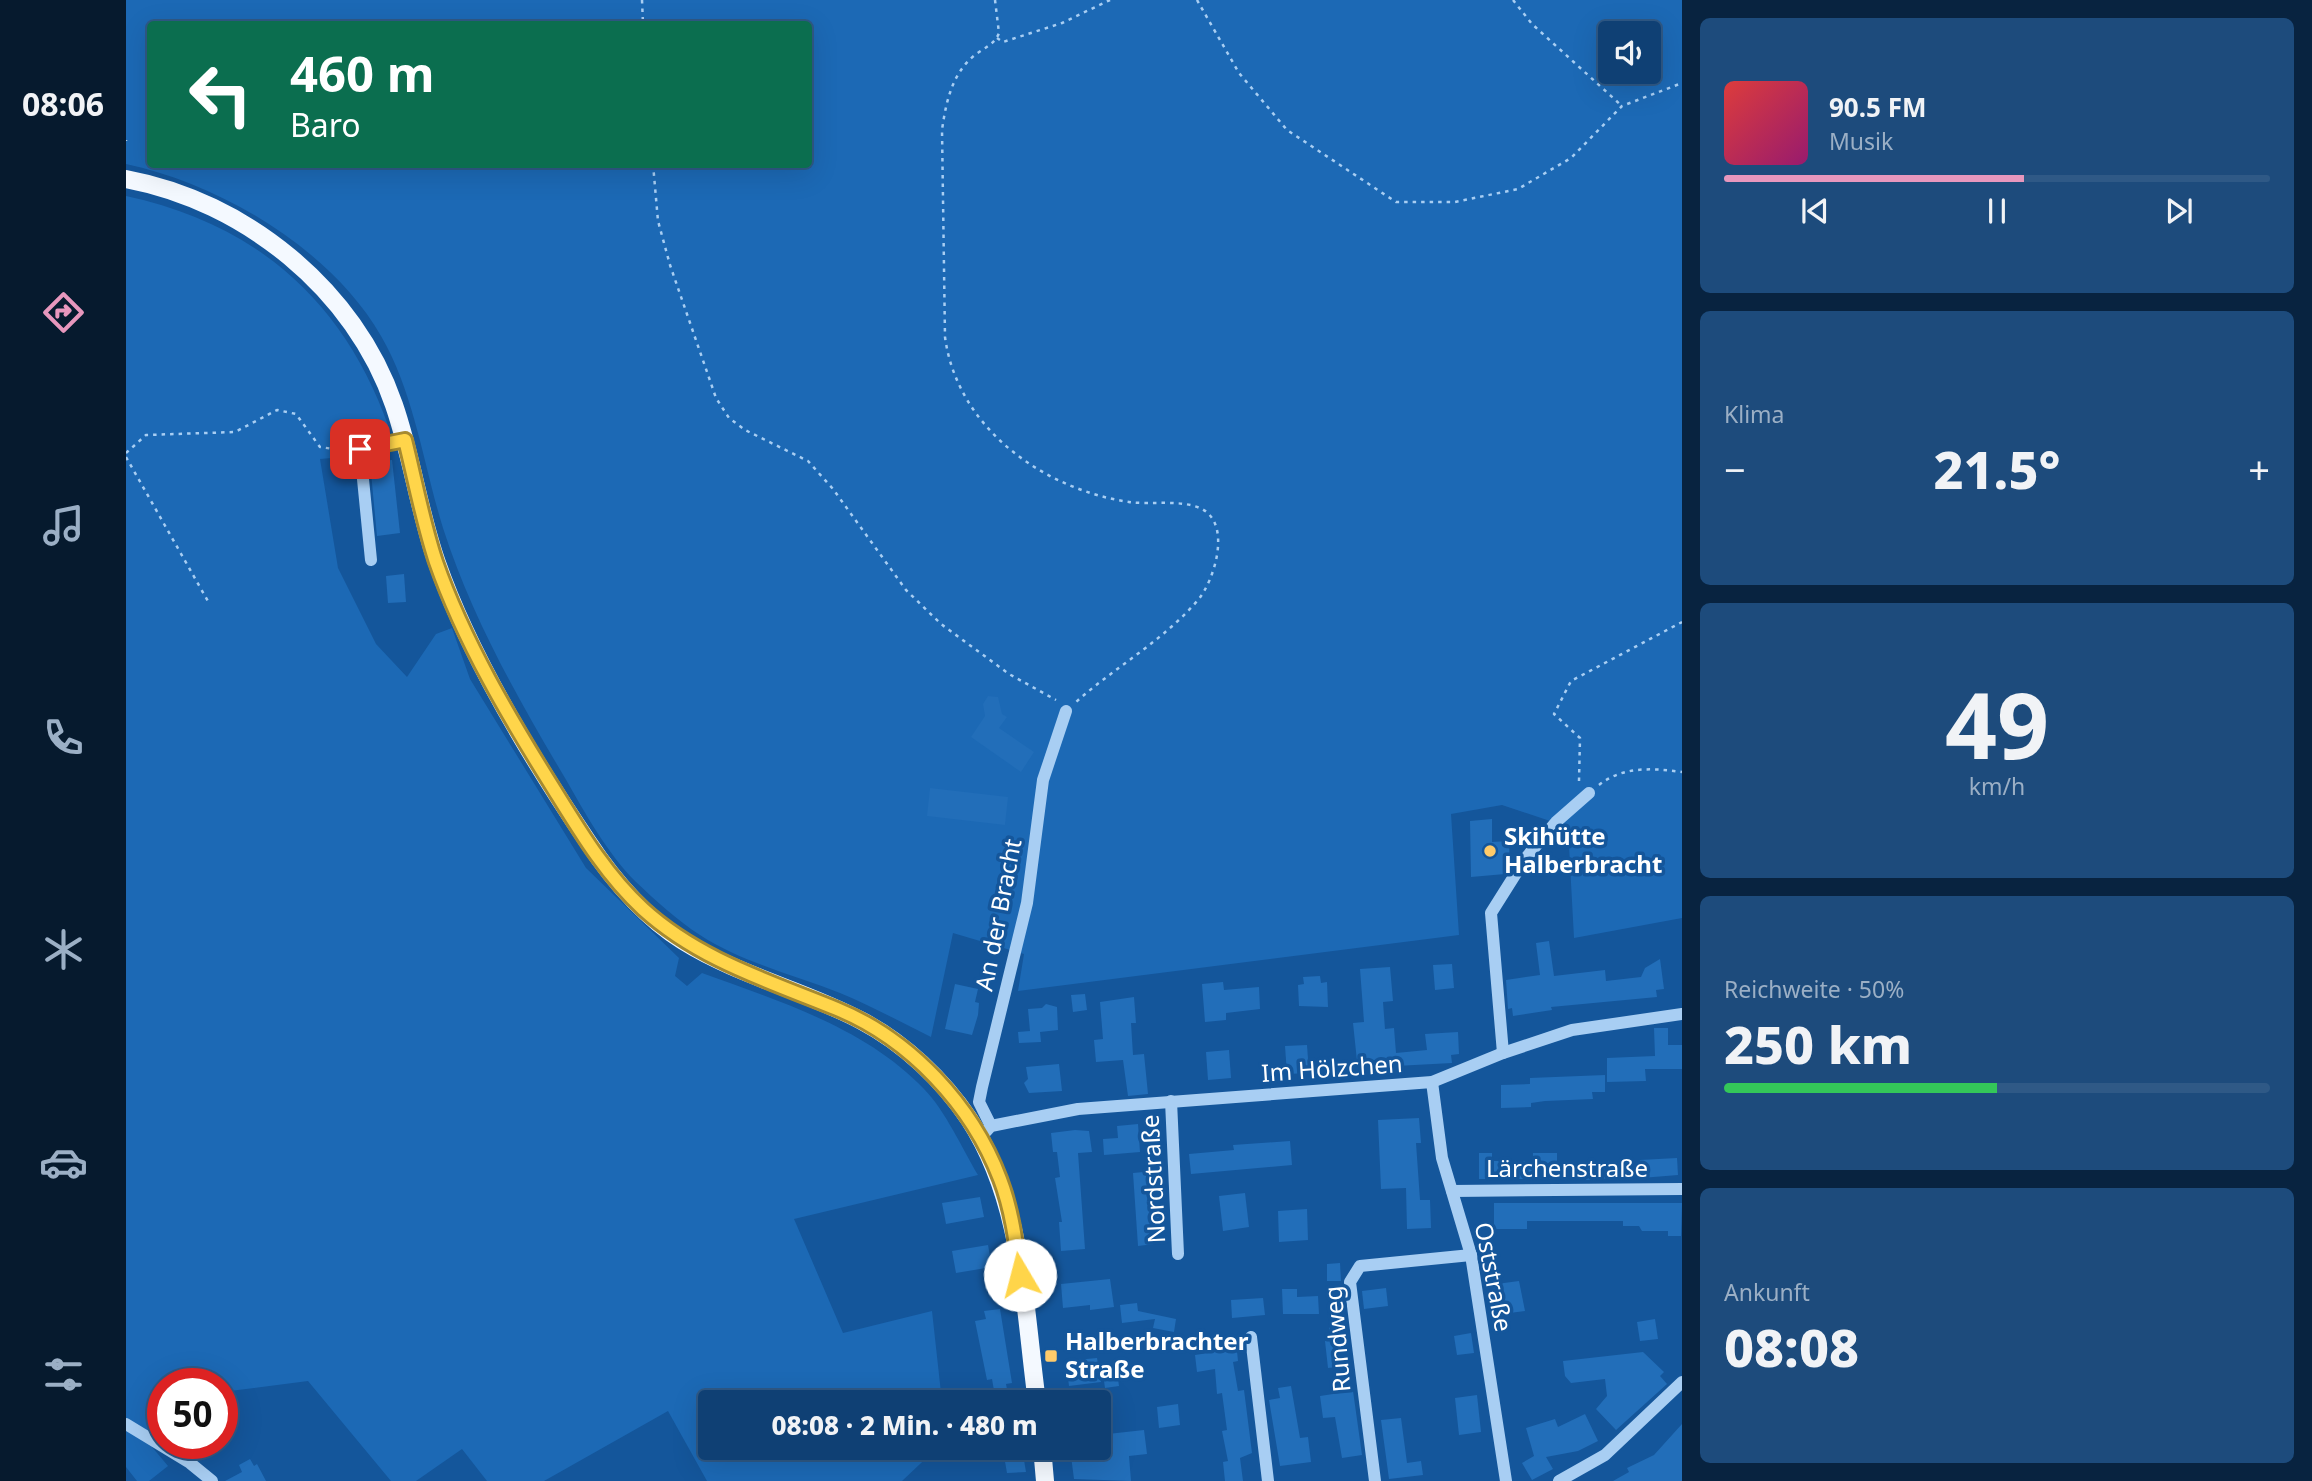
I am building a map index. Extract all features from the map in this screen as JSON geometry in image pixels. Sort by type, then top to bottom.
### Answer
[{"type":"main road","points":[[126,179],[181,194],[249,228],[303,268],[328,293],[355,328],[379,369],[405,440],[436,561],[470,638],[529,749],[589,844],[622,888],[663,927],[703,953],[839,1010],[883,1033],[921,1064],[986,1132],[1014,1226],[1035,1390]]},
{"type":"main road","points":[[1043,1460],[1045,1481]]},
{"type":"street","points":[[371,560],[360,449],[405,440]]},
{"type":"street","name":"An der Bracht","points":[[986,1132],[979,1102],[1027,903],[1043,780],[1066,711]]},
{"type":"street","points":[[1503,1053],[1491,913],[1525,859],[1556,822],[1589,793]]},
{"type":"street","name":"Im Hölzchen","points":[[986,1132],[1078,1109],[1432,1082],[1503,1053],[1572,1030],[1682,1014]]},
{"type":"street","name":"Oststraße","points":[[1432,1082],[1442,1157],[1471,1255],[1506,1481]]},
{"type":"street","name":"Nordstraße","points":[[1171,1101],[1178,1254]]},
{"type":"street","name":"Lärchenstraße","points":[[1452,1191],[1682,1189]]},
{"type":"street","name":"Rundweg","points":[[1376,1481],[1350,1282],[1353,1273],[1360,1266],[1471,1255]]},
{"type":"street","points":[[1251,1337],[1268,1481]]},
{"type":"street","points":[[1559,1481],[1605,1455],[1682,1382]]},
{"type":"street","points":[[126,1424],[190,1463],[212,1481]]},
{"type":"path","points":[[642,0],[643,21]]},
{"type":"path","points":[[653,168],[658,221],[670,265],[716,398],[729,418],[745,430],[808,461],[834,489],[906,590],[976,652],[1009,674],[1041,689],[1066,711],[1111,671],[1166,632],[1200,598],[1215,564],[1216,528],[1205,510],[1193,506],[1109,498],[1049,476],[999,440],[975,412],[958,386],[948,363],[945,337],[942,130],[946,105],[955,80],[967,63],[997,38],[999,24],[995,0]]},
{"type":"path","points":[[997,38],[1003,42],[1034,33],[1110,0]]},
{"type":"path","points":[[1196,0],[1240,74],[1287,130],[1396,202],[1455,202],[1518,189],[1571,158],[1622,106],[1682,83]]},
{"type":"path","points":[[1513,0],[1532,23],[1622,106]]},
{"type":"path","points":[[209,603],[126,455],[128,446],[146,435],[235,432],[277,410],[286,410],[296,414],[320,447],[338,452],[360,449]]},
{"type":"path","points":[[1682,622],[1571,681],[1554,714],[1580,738],[1579,783],[1589,793],[1619,772],[1654,768],[1682,772]]},
{"type":"shaded area","points":[[126,0],[1682,0],[1682,918],[1574,938],[1568,827],[1502,805],[1451,814],[1459,935],[1018,991],[1024,954],[953,933],[931,1037],[840,993],[716,945],[683,923],[625,871],[597,832],[513,687],[454,561],[402,381],[381,336],[360,305],[334,276],[304,249],[271,225],[199,187],[126,164]]},
{"type":"shaded area","points":[[126,196],[173,209],[216,226],[255,248],[290,275],[321,307],[348,343],[370,383],[389,428],[353,442],[355,456],[320,459],[338,568],[376,644],[407,677],[436,634],[452,628],[470,679],[586,868],[679,958],[675,976],[687,986],[702,973],[791,1006],[876,1049],[901,1068],[932,1098],[978,1175],[794,1219],[843,1333],[932,1311],[941,1390],[698,1390],[698,1460],[924,1460],[902,1481],[707,1481],[668,1411],[544,1481],[487,1481],[462,1449],[416,1481],[391,1481],[308,1381],[238,1390],[238,1368],[147,1368],[147,1459],[162,1459],[168,1466],[149,1481],[137,1481],[126,1467]]},
{"type":"building","points":[[392,460],[400,533],[377,536],[370,462]]},
{"type":"building","points":[[404,574],[406,602],[388,603],[386,576]]},
{"type":"building","points":[[988,696],[998,697],[1002,714],[1007,717],[999,728],[1034,752],[1021,772],[971,737],[985,716],[983,704]]},
{"type":"building","points":[[930,788],[1008,797],[1005,825],[927,816]]},
{"type":"building","name":"Skihütte Halberbracht","points":[[1492,819],[1492,842],[1509,841],[1510,867],[1505,874],[1471,877],[1470,821]]},
{"type":"building","points":[[1549,941],[1554,976],[1605,970],[1606,981],[1641,977],[1645,968],[1660,959],[1664,989],[1656,990],[1657,997],[1551,1007],[1552,1010],[1513,1016],[1512,1008],[1508,1009],[1506,980],[1540,975],[1536,943]]},
{"type":"building","points":[[1452,964],[1454,988],[1435,990],[1433,965]]},
{"type":"building","points":[[1390,967],[1393,1001],[1383,1002],[1385,1029],[1394,1028],[1396,1053],[1427,1050],[1425,1034],[1458,1032],[1459,1054],[1451,1055],[1452,1063],[1377,1067],[1377,1060],[1357,1061],[1353,1023],[1364,1022],[1360,969]]},
{"type":"building","points":[[1320,976],[1321,983],[1327,982],[1328,1007],[1299,1006],[1298,985],[1304,984],[1303,977]]},
{"type":"building","points":[[1223,982],[1224,990],[1259,987],[1260,1009],[1226,1013],[1226,1020],[1205,1022],[1202,984]]},
{"type":"building","points":[[955,984],[978,989],[975,1002],[979,1003],[978,1015],[972,1035],[945,1029]]},
{"type":"building","points":[[1085,994],[1087,1010],[1073,1012],[1071,995]]},
{"type":"building","points":[[1134,997],[1136,1023],[1131,1023],[1133,1055],[1144,1054],[1148,1094],[1128,1096],[1123,1060],[1096,1062],[1094,1040],[1103,1039],[1100,1002]]},
{"type":"building","points":[[1046,1004],[1057,1007],[1058,1030],[1040,1032],[1041,1042],[1019,1043],[1018,1032],[1030,1031],[1028,1009],[1042,1008]]},
{"type":"building","points":[[1654,1028],[1668,1028],[1668,1045],[1682,1045],[1682,1069],[1645,1069],[1646,1081],[1607,1082],[1607,1058],[1655,1056]]},
{"type":"building","points":[[1307,1045],[1309,1073],[1287,1074],[1285,1046]]},
{"type":"building","points":[[1229,1050],[1231,1078],[1208,1080],[1206,1052]]},
{"type":"building","points":[[1059,1064],[1062,1091],[1029,1093],[1024,1083],[1028,1079],[1026,1067]]},
{"type":"building","points":[[1605,1075],[1605,1092],[1592,1092],[1593,1099],[1545,1101],[1531,1103],[1531,1107],[1501,1108],[1501,1085],[1530,1084],[1530,1078]]},
{"type":"building","points":[[1419,1118],[1421,1143],[1416,1143],[1420,1200],[1430,1200],[1431,1228],[1407,1229],[1406,1188],[1381,1189],[1378,1120]]},
{"type":"building","points":[[1138,1124],[1140,1152],[1104,1155],[1103,1139],[1118,1138],[1117,1126]]},
{"type":"building","points":[[1089,1131],[1092,1152],[1078,1153],[1085,1249],[1061,1251],[1059,1222],[1062,1222],[1055,1178],[1060,1177],[1051,1133]]},
{"type":"building","points":[[1290,1141],[1292,1165],[1191,1174],[1189,1154],[1234,1150],[1233,1145]]},
{"type":"building","points":[[1479,1153],[1492,1153],[1492,1161],[1533,1161],[1533,1153],[1557,1153],[1557,1179],[1479,1179]]},
{"type":"building","points":[[1677,1158],[1678,1175],[1641,1178],[1640,1160]]},
{"type":"building","points":[[1610,1161],[1611,1178],[1586,1180],[1585,1163]]},
{"type":"building","points":[[1154,1171],[1162,1243],[1138,1246],[1133,1173]]},
{"type":"building","points":[[1245,1193],[1249,1227],[1223,1231],[1219,1196]]},
{"type":"building","points":[[980,1197],[984,1217],[946,1224],[942,1203]]},
{"type":"building","points":[[1494,1203],[1682,1203],[1681,1236],[1668,1236],[1668,1231],[1642,1231],[1639,1226],[1623,1226],[1623,1221],[1527,1221],[1527,1229],[1494,1229]]},
{"type":"building","points":[[1307,1209],[1308,1240],[1279,1242],[1278,1211]]},
{"type":"building","points":[[988,1245],[992,1267],[956,1273],[952,1251]]},
{"type":"building","points":[[1340,1263],[1341,1281],[1327,1281],[1327,1264]]},
{"type":"building","points":[[1110,1279],[1114,1307],[1090,1310],[1090,1305],[1063,1308],[1061,1284]]},
{"type":"building","points":[[1519,1281],[1525,1311],[1494,1315],[1489,1285]]},
{"type":"building","points":[[1386,1288],[1388,1306],[1364,1309],[1362,1291]]},
{"type":"building","points":[[1282,1289],[1297,1289],[1297,1297],[1318,1296],[1319,1314],[1283,1314]]},
{"type":"building","points":[[1263,1298],[1265,1315],[1232,1318],[1231,1300]]},
{"type":"building","points":[[1137,1303],[1138,1311],[1176,1319],[1174,1332],[1153,1328],[1155,1319],[1122,1323],[1120,1305]]},
{"type":"building","points":[[1000,1309],[1012,1383],[1006,1384],[1007,1390],[994,1390],[992,1379],[987,1380],[975,1321],[986,1319],[984,1311]]},
{"type":"building","points":[[1655,1319],[1658,1339],[1640,1341],[1637,1322]]},
{"type":"building","points":[[1343,1326],[1348,1358],[1344,1358],[1345,1366],[1328,1368],[1325,1341],[1330,1340],[1329,1327]]},
{"type":"building","points":[[1471,1333],[1474,1353],[1457,1355],[1454,1336]]},
{"type":"building","points":[[1236,1341],[1238,1361],[1233,1362],[1238,1391],[1244,1390],[1252,1453],[1240,1458],[1243,1481],[1225,1481],[1223,1462],[1228,1461],[1222,1431],[1227,1430],[1222,1393],[1217,1394],[1215,1369],[1197,1372],[1195,1355],[1215,1352],[1214,1344]]},
{"type":"building","points":[[1643,1352],[1664,1372],[1660,1376],[1667,1384],[1616,1430],[1596,1409],[1607,1396],[1605,1379],[1571,1383],[1565,1376],[1563,1361]]},
{"type":"building","points":[[1097,1358],[1101,1382],[1069,1386],[1066,1361]]},
{"type":"building","points":[[1117,1372],[1119,1386],[1105,1388],[1103,1374]]},
{"type":"building","points":[[1291,1386],[1300,1438],[1308,1437],[1311,1462],[1280,1466],[1269,1400],[1280,1398],[1278,1388]]},
{"type":"building","points":[[1353,1391],[1362,1455],[1342,1458],[1335,1417],[1323,1418],[1320,1396]]},
{"type":"building","points":[[1477,1395],[1481,1432],[1459,1435],[1455,1398]]},
{"type":"building","points":[[1178,1404],[1180,1425],[1159,1428],[1157,1407]]},
{"type":"building","points":[[1585,1414],[1598,1441],[1578,1451],[1546,1457],[1553,1469],[1532,1480],[1522,1463],[1534,1456],[1526,1428],[1555,1419],[1558,1427]]},
{"type":"building","points":[[1401,1418],[1407,1463],[1421,1461],[1423,1475],[1389,1479],[1381,1420]]},
{"type":"building","points":[[1682,1424],[1682,1481],[1613,1481],[1629,1472],[1627,1468],[1654,1455]]},
{"type":"building","points":[[1144,1430],[1147,1454],[1129,1456],[1131,1481],[1074,1479],[1072,1460],[1111,1460],[1111,1434]]},
{"type":"building","points":[[250,1459],[254,1466],[257,1464],[266,1481],[225,1481],[242,1472],[239,1465]]},
{"type":"building","points":[[1005,1460],[1024,1460],[1026,1472],[1007,1473]]},
{"type":"place","name":"Skihütte Halberbracht","points":[[1490,851]]},
{"type":"place","name":"Halberbrachter Straße","points":[[1051,1356]]},
{"type":"route","points":[[360,449],[405,440],[436,561],[454,605],[529,749],[604,866],[642,908],[682,940],[731,967],[862,1020],[902,1047],[921,1064],[949,1093],[981,1137],[1000,1179],[1014,1226],[1020,1275]]}]
